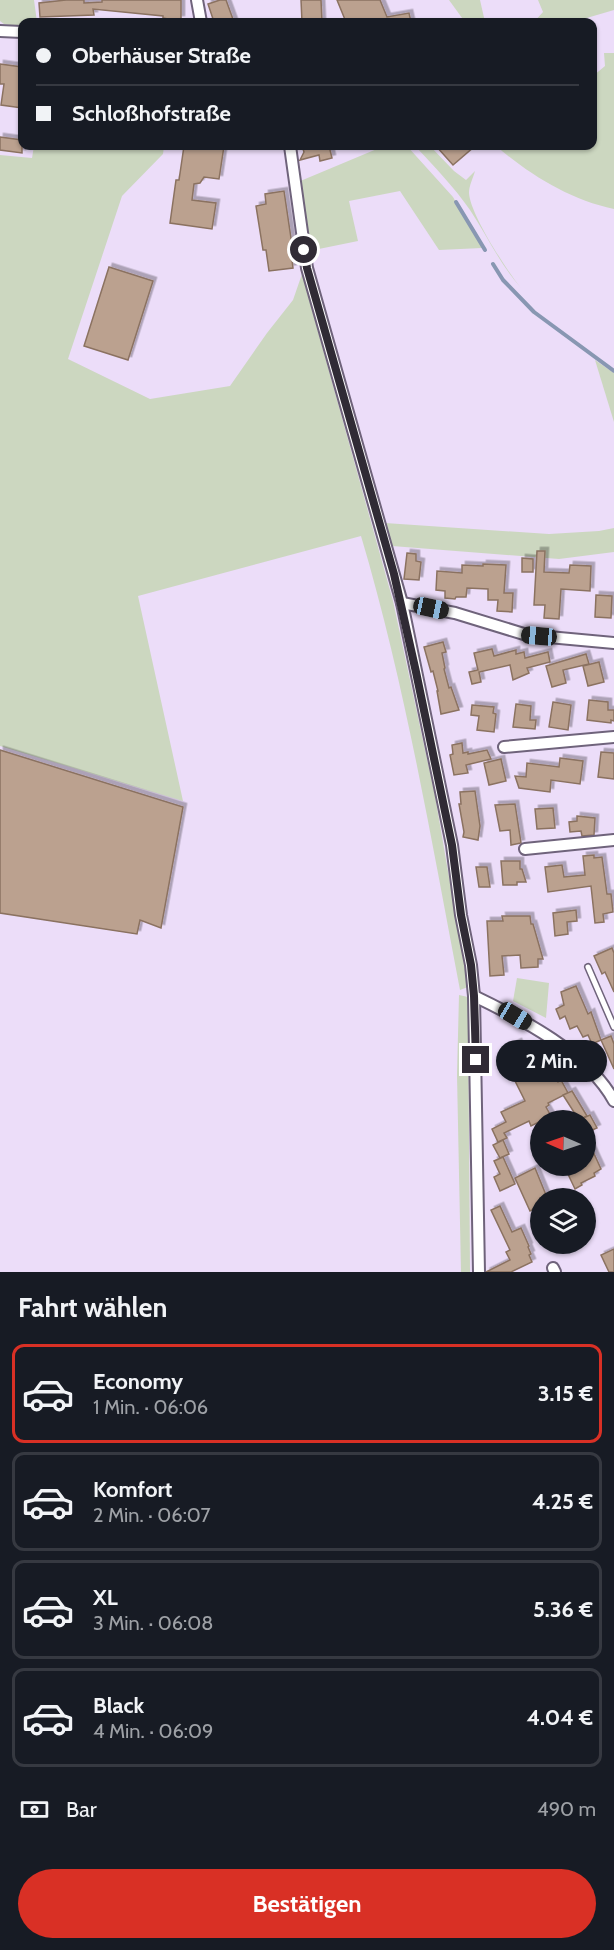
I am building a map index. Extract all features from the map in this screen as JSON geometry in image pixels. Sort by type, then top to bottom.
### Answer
[{"type":"street","points":[[197,0],[200,18]]},
{"type":"street","points":[[0,31],[18,32]]},
{"type":"street","points":[[291,150],[307,268],[402,603],[452,845],[474,996],[479,1272]]},
{"type":"street","points":[[402,603],[455,613],[527,635],[614,643]]},
{"type":"street","points":[[504,747],[614,737]]},
{"type":"street","points":[[525,849],[614,840]]},
{"type":"street","points":[[474,996],[547,1035],[588,1068],[607,1088],[614,1101]]},
{"type":"lane","points":[[588,967],[614,1027]]},
{"type":"green space","points":[[0,0],[34,0],[36,18],[18,18],[18,26],[0,21]]},
{"type":"green space","points":[[449,0],[480,0],[484,18],[462,18]]},
{"type":"green space","points":[[538,0],[614,0],[614,10],[587,18],[538,18],[543,12]]},
{"type":"green space","points":[[604,53],[614,53],[614,209],[566,193],[523,167],[501,150],[597,150],[597,73],[605,66]]},
{"type":"green space","points":[[33,150],[164,150],[163,154],[122,196],[68,359],[150,399],[230,386],[293,300],[302,274],[393,601],[435,796],[468,987],[460,990],[404,705],[361,536],[138,596],[183,801],[0,746],[0,155],[32,158]]},
{"type":"green space","points":[[374,150],[411,150],[453,197],[482,248],[439,250],[400,191],[349,201],[358,241],[309,251],[298,182]]},
{"type":"green space","points":[[419,150],[434,150],[466,180],[475,171],[470,185],[471,202],[482,228],[521,288],[506,269],[464,201]]},
{"type":"green space","points":[[595,360],[614,373],[614,422]]},
{"type":"green space","points":[[385,523],[549,534],[614,528],[614,552],[559,559],[392,546]]},
{"type":"green space","points":[[517,978],[549,983],[546,1018],[513,1001]]},
{"type":"green space","points":[[459,995],[468,997],[470,1272],[461,1272],[457,1075]]},
{"type":"building","points":[[66,0],[84,0],[84,3],[102,2],[102,0],[181,0],[181,18],[163,18],[163,16],[93,9],[94,15],[40,17],[39,3]]},
{"type":"building","points":[[226,0],[233,18],[213,18],[208,4]]},
{"type":"building","points":[[301,0],[321,0],[322,18],[302,18]]},
{"type":"building","points":[[337,0],[380,0],[387,17],[409,13],[410,18],[344,18]]},
{"type":"building","points":[[0,64],[18,66],[18,107],[1,105],[4,84],[0,84]]},
{"type":"building","points":[[0,137],[18,139],[18,150],[22,150],[22,153],[0,150]]},
{"type":"building","points":[[183,150],[223,150],[219,179],[204,177],[200,183],[194,184],[192,200],[216,203],[212,229],[170,223],[176,180],[179,180]]},
{"type":"building","points":[[303,150],[330,150],[332,158],[320,161],[319,155],[300,160]]},
{"type":"building","points":[[440,150],[470,150],[453,165]]},
{"type":"building","points":[[284,191],[293,268],[269,271],[256,206],[266,204],[265,194]]},
{"type":"building","points":[[109,267],[153,281],[128,360],[84,346]]},
{"type":"building","points":[[537,551],[545,551],[544,572],[569,573],[570,565],[591,566],[590,591],[561,589],[559,619],[544,618],[545,605],[534,605]]},
{"type":"building","points":[[407,553],[416,554],[416,561],[421,562],[419,580],[404,579]]},
{"type":"building","points":[[522,558],[533,559],[533,572],[522,572]]},
{"type":"building","points":[[483,564],[506,565],[504,593],[513,593],[512,612],[497,611],[498,600],[488,600],[488,589],[467,588],[466,597],[455,599],[445,598],[445,591],[436,590],[437,571],[462,573],[462,565],[483,566]]},
{"type":"building","points":[[596,595],[612,596],[611,618],[595,617]]},
{"type":"building","points":[[443,642],[446,652],[442,653],[444,669],[449,688],[451,687],[459,710],[441,714],[433,671],[431,672],[424,647]]},
{"type":"building","points":[[492,649],[494,656],[516,650],[516,654],[524,652],[525,658],[548,652],[550,662],[527,668],[529,673],[513,680],[510,665],[479,672],[481,682],[472,684],[469,672],[478,670],[474,653]]},
{"type":"building","points":[[586,654],[589,664],[563,670],[566,683],[552,687],[546,666]]},
{"type":"building","points":[[599,662],[604,682],[588,686],[583,666]]},
{"type":"building","points":[[589,700],[608,702],[608,710],[614,710],[614,721],[611,720],[611,723],[587,720]]},
{"type":"building","points":[[553,702],[571,705],[568,730],[549,727]]},
{"type":"building","points":[[516,704],[531,706],[530,720],[536,720],[535,729],[513,727]]},
{"type":"building","points":[[472,705],[494,707],[493,713],[496,714],[494,732],[477,730],[479,716],[471,715]]},
{"type":"building","points":[[462,743],[463,753],[487,750],[491,759],[466,765],[468,773],[454,775],[450,755],[453,754],[452,745]]},
{"type":"building","points":[[0,750],[183,807],[161,928],[140,920],[137,934],[0,913]]},
{"type":"building","points":[[601,752],[614,753],[614,779],[598,777]]},
{"type":"building","points":[[560,758],[583,761],[580,784],[551,780],[550,792],[519,788],[515,776],[526,777],[527,763],[559,767]]},
{"type":"building","points":[[501,759],[506,781],[489,785],[484,763]]},
{"type":"building","points":[[475,791],[480,826],[478,840],[463,837],[459,804],[461,804],[460,792]]},
{"type":"building","points":[[515,804],[521,843],[511,845],[510,830],[500,831],[495,805]]},
{"type":"building","points":[[553,808],[555,828],[537,829],[535,809]]},
{"type":"building","points":[[577,816],[595,818],[594,835],[582,836],[581,831],[570,832],[569,822],[577,821]]},
{"type":"building","points":[[594,855],[594,858],[602,857],[607,894],[611,894],[613,912],[603,914],[604,922],[595,923],[591,886],[548,892],[545,867],[562,865],[564,877],[585,875],[583,856]]},
{"type":"building","points":[[501,861],[520,861],[520,869],[522,869],[526,882],[517,882],[517,885],[503,885]]},
{"type":"building","points":[[476,867],[487,867],[490,887],[479,887]]},
{"type":"building","points":[[576,910],[577,921],[567,922],[568,934],[555,936],[553,913]]},
{"type":"building","points":[[502,916],[530,916],[543,959],[538,959],[538,967],[521,968],[520,955],[502,956],[504,975],[490,976],[487,921],[503,921]]},
{"type":"building","points":[[612,948],[614,992],[605,972],[602,974],[594,956]]},
{"type":"building","points":[[576,986],[588,1014],[591,1012],[601,1040],[592,1044],[588,1035],[583,1037],[577,1026],[570,1029],[565,1016],[560,1019],[556,1009],[564,1005],[561,992]]},
{"type":"building","points":[[611,1036],[614,1044],[614,1069],[601,1040]]},
{"type":"building","points":[[518,1042],[526,1058],[530,1056],[536,1069],[549,1063],[558,1082],[561,1080],[568,1093],[548,1103],[546,1107],[548,1110],[530,1110],[530,1124],[529,1121],[504,1133],[507,1138],[498,1142],[492,1129],[506,1122],[501,1112],[525,1101],[500,1051]]},
{"type":"building","points":[[572,1091],[583,1110],[573,1110],[563,1095]]},
{"type":"building","points":[[503,1140],[509,1154],[500,1158],[493,1145]]},
{"type":"building","points":[[503,1157],[515,1184],[500,1191],[494,1177],[500,1174],[494,1161]]},
{"type":"building","points":[[596,1158],[601,1169],[596,1172]]},
{"type":"building","points":[[530,1170],[530,1176],[538,1176],[543,1188],[530,1188],[530,1211],[515,1178]]},
{"type":"building","points":[[569,1176],[595,1176],[581,1183],[582,1185],[575,1188]]},
{"type":"building","points":[[500,1206],[512,1232],[521,1228],[529,1246],[532,1262],[511,1272],[486,1272],[510,1260],[506,1252],[510,1250],[491,1210]]},
{"type":"building","points":[[614,1249],[614,1272],[609,1272],[601,1255]]},
{"type":"waterway","points":[[456,202],[485,250]]},
{"type":"waterway","points":[[493,264],[503,280],[534,312],[614,371]]},
{"type":"route","points":[[304,250],[307,268],[402,603],[452,845],[461,915],[471,965],[476,1020],[476,1060]]}]
